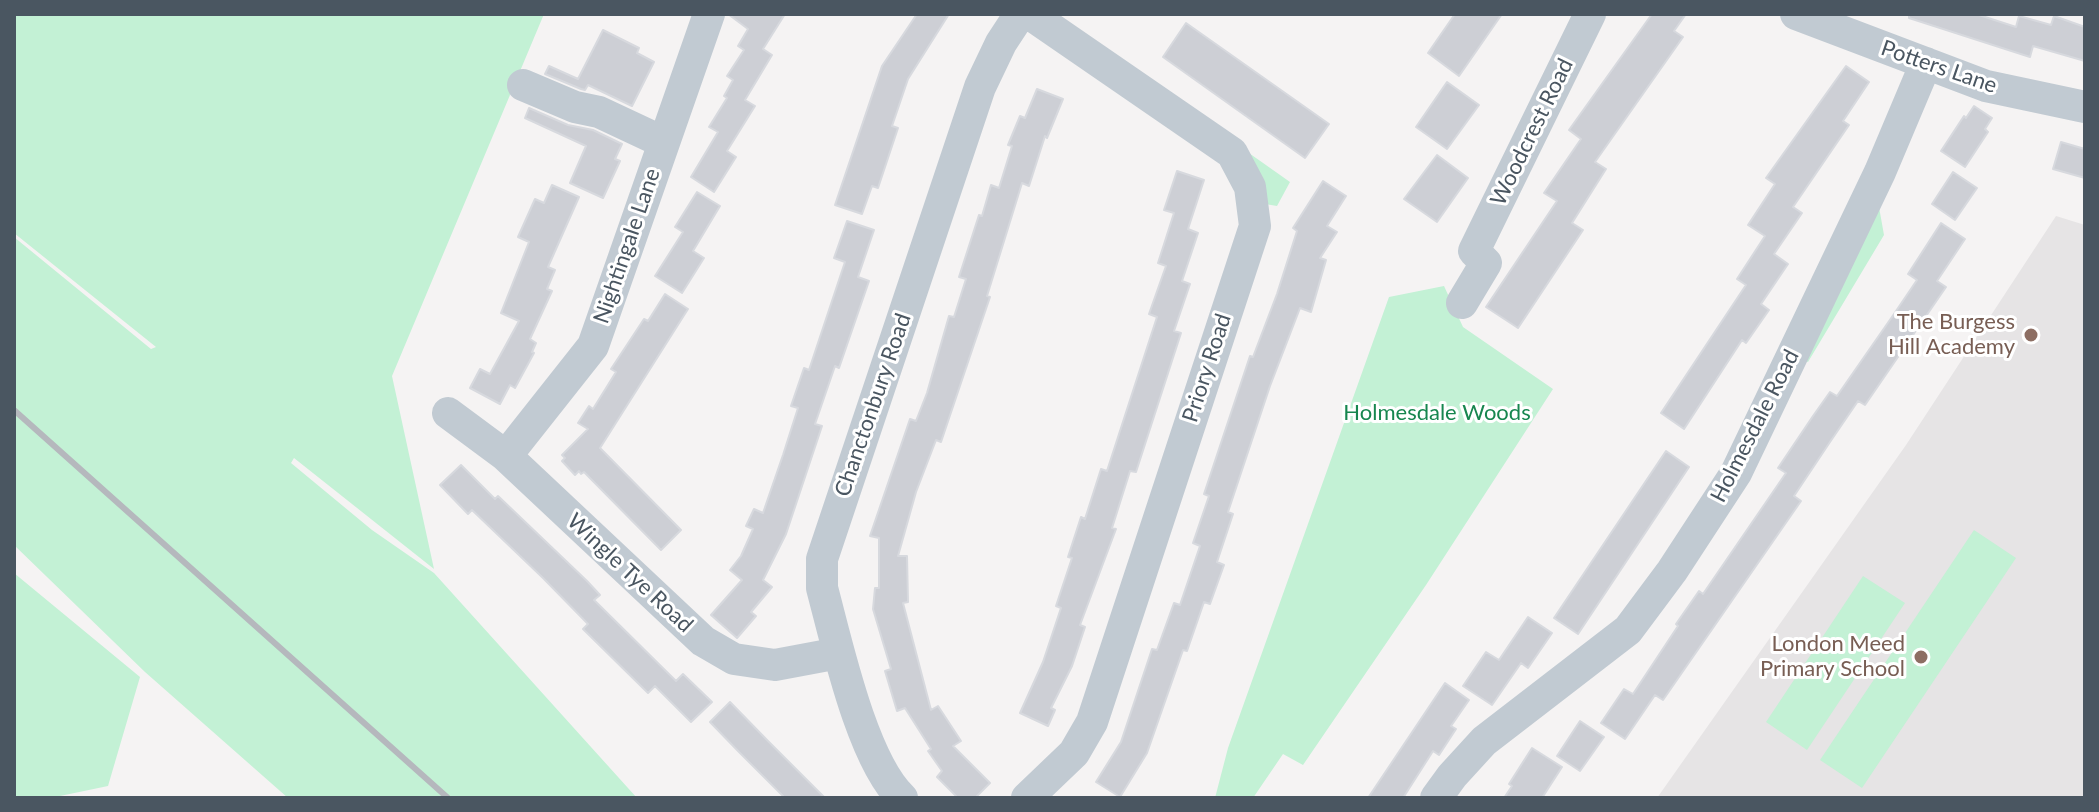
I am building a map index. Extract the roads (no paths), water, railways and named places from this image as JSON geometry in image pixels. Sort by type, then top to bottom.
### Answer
[{"type":"street","name":"Nightingale Lane","points":[[506,456],[593,346],[709,14]]},
{"type":"street","name":"Chanctonbury Road","points":[[902,798],[891,787],[874,759],[839,653],[822,588],[822,559],[980,87],[1001,43],[1020,14]]},
{"type":"street","name":"Priory Road","points":[[1027,798],[1074,753],[1092,722],[1255,226],[1250,187],[1232,153],[1030,14]]},
{"type":"street","name":"Woodcrest Road","points":[[1462,303],[1486,263],[1474,251],[1590,14]]},
{"type":"street","name":"Potters Lane","points":[[1796,14],[1986,86],[2085,107]]},
{"type":"street","name":"Holmesdale Road","points":[[1436,798],[1484,741],[1628,630],[1672,571],[1736,473],[1880,172],[1926,63]]},
{"type":"street","points":[[523,85],[575,107],[599,112],[663,142]]},
{"type":"street","name":"Wingle Tye Road","points":[[448,413],[506,456],[703,641],[734,659],[775,665],[839,653]]},
{"type":"railway","points":[[14,410],[448,798]]},
{"type":"place","name":"The Burgess Hill Academy","points":[[2031,335]]},
{"type":"place","name":"London Meed Primary School","points":[[1921,657]]},
{"type":"park label","name":"Holmesdale Woods","points":[[1437,413]]}]
